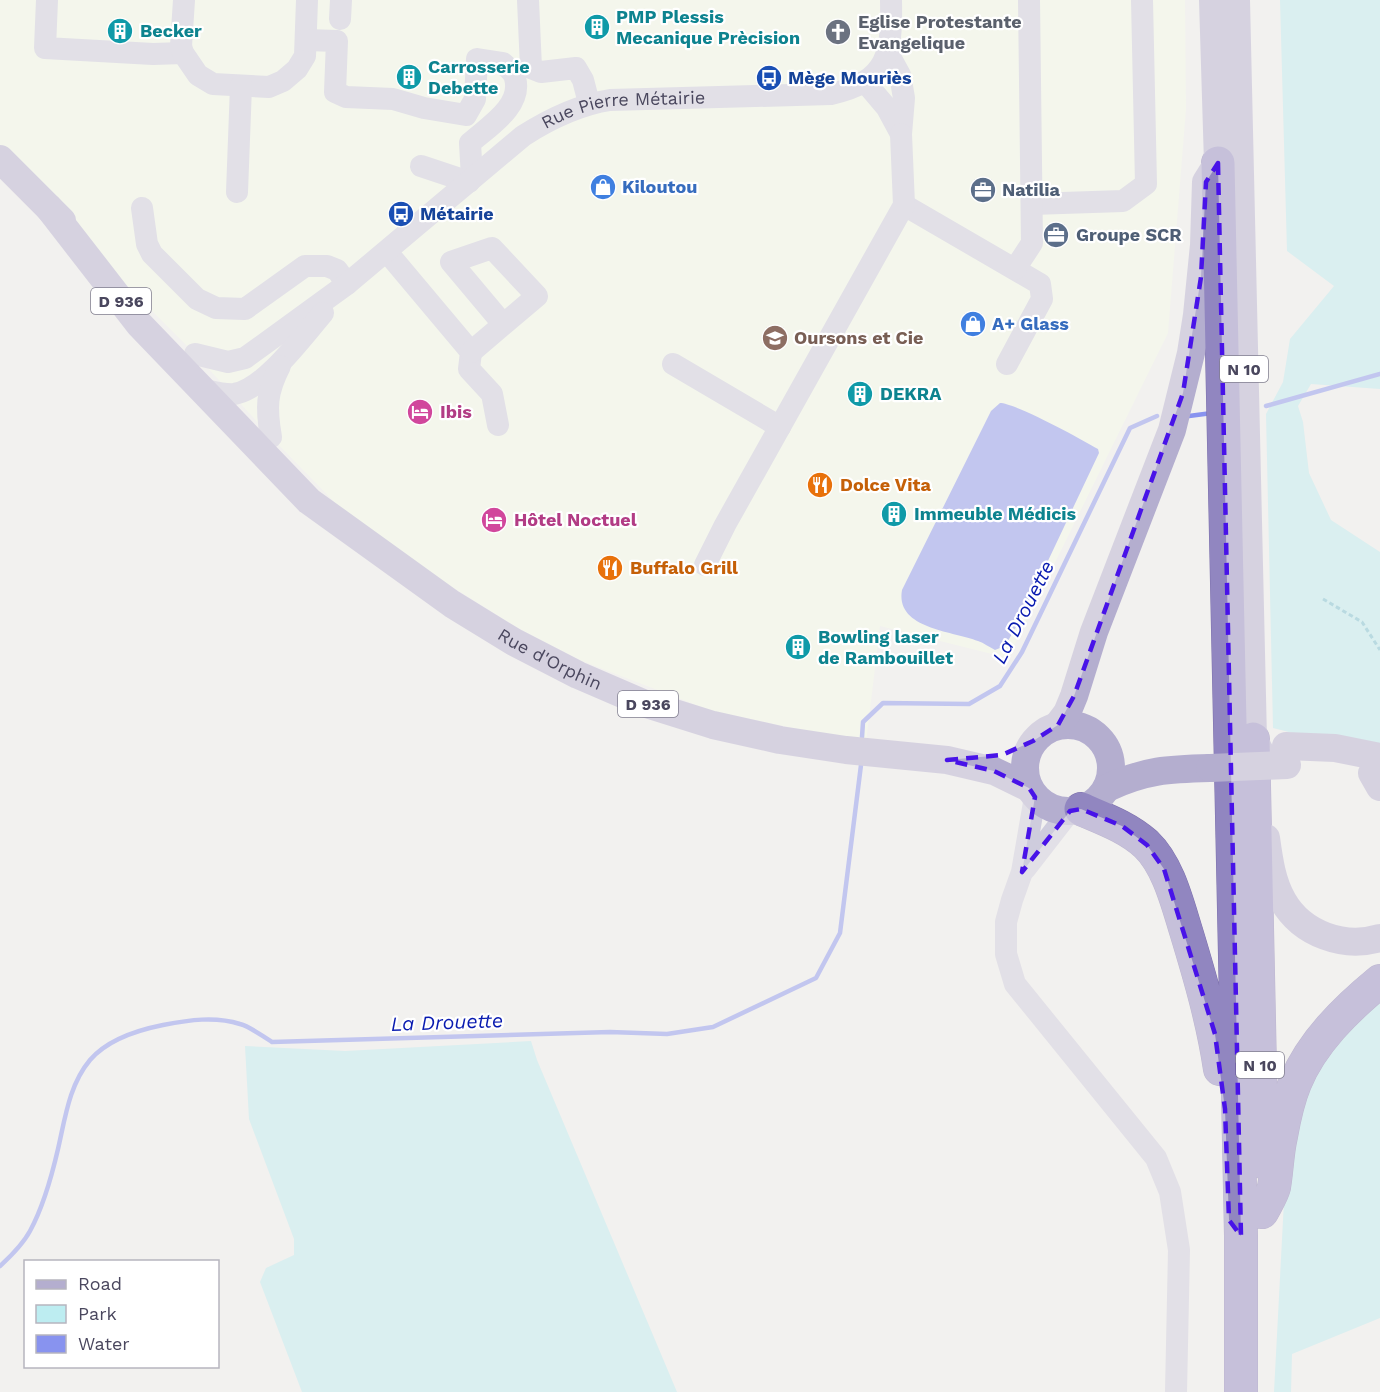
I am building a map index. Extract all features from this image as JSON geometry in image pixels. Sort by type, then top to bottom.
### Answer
[{"type":"highway","name":"N 10","points":[[1218,163],[1240,1236],[1240,1392]]},
{"type":"highway","name":"N 10","points":[[1254,739],[1263,1212],[1262,1392]]},
{"type":"highway","points":[[1076,810],[1122,826],[1147,845],[1164,868],[1203,985],[1215,1034],[1225,1109],[1229,1220],[1240,1236]]},
{"type":"highway","points":[[1263,1212],[1273,1189],[1277,1153],[1287,1105],[1305,1063],[1345,1012],[1380,981]]},
{"type":"main road","name":"N 10","points":[[1213,0],[1218,163]]},
{"type":"main road","name":"N 10","points":[[1236,0],[1254,739]]},
{"type":"main road","name":"Rue d'Orphin","points":[[0,159],[195,354],[271,437],[385,554]]},
{"type":"main road","points":[[1058,725],[1067,713],[1074,696],[1094,632],[1175,421],[1189,363],[1195,324],[1203,255],[1206,182],[1218,163]]},
{"type":"main road","name":"Rue d'Orphin","points":[[49,208],[139,324],[309,501],[452,604],[514,642],[578,675],[643,702],[712,725],[780,740],[846,750],[947,760],[994,771],[1032,792]]},
{"type":"main road","points":[[1071,724],[1084,727],[1095,734],[1108,750],[1112,763],[1107,788],[1096,801],[1076,810],[1050,807],[1032,792],[1024,769],[1026,754],[1033,741],[1044,731],[1058,725],[1071,724]]},
{"type":"main road","points":[[1254,739],[1264,756],[1266,837],[1271,870],[1283,901],[1305,925],[1323,936],[1345,942],[1369,942],[1380,938]]},
{"type":"main road","name":"Rue d'Orphin","points":[[947,760],[1002,755],[1033,741]]},
{"type":"main road","points":[[1107,788],[1128,777],[1211,758],[1287,756],[1335,748],[1378,773]]},
{"type":"main road","points":[[1108,750],[1134,755],[1179,750],[1211,758]]},
{"type":"street","points":[[47,0],[45,48],[153,54],[183,53]]},
{"type":"street","points":[[184,0],[181,46],[183,53],[198,75],[213,84],[269,87],[283,81],[297,69],[305,56],[307,0]]},
{"type":"street","points":[[528,0],[531,68],[541,72],[576,68],[583,80],[588,103]]},
{"type":"street","name":"Rue Pierre Métairie","points":[[195,354],[228,362],[245,358],[347,284],[523,136],[553,117],[588,103],[610,100],[831,94],[848,90],[865,82],[878,71],[888,53],[892,35],[891,0]]},
{"type":"street","points":[[1015,270],[1032,243],[1029,0]]},
{"type":"street","points":[[1032,204],[1123,201],[1146,184],[1142,0]]},
{"type":"street","points":[[306,40],[337,41],[335,92],[346,97],[393,99],[424,108],[466,115],[475,99],[477,59],[503,63],[515,76],[516,95],[508,109],[470,143],[470,180],[421,166]]},
{"type":"street","points":[[705,565],[718,536],[904,205],[901,135],[904,98],[900,75],[888,53]]},
{"type":"street","points":[[865,82],[887,108],[901,135]]},
{"type":"street","points":[[237,192],[242,86]]},
{"type":"street","points":[[904,205],[1040,284],[1042,299],[1006,364]]},
{"type":"street","points":[[142,208],[147,244],[152,254],[196,299],[216,308],[245,309],[305,266],[327,266],[337,270],[347,284]]},
{"type":"street","points":[[387,252],[471,352]]},
{"type":"street","name":"Rue Pierre Métairie","points":[[233,394],[253,388],[284,359],[347,284]]},
{"type":"street","points":[[498,425],[492,394],[469,369],[471,352],[503,324]]},
{"type":"street","name":"Rue Pierre Métairie","points":[[271,437],[266,413],[271,383],[284,359]]},
{"type":"street","points":[[674,364],[780,427]]},
{"type":"street","points":[[201,389],[233,394]]},
{"type":"street","points":[[1032,792],[1022,872],[1006,922],[1006,954],[1015,984],[1156,1158],[1170,1192],[1179,1250],[1176,1392]]},
{"type":"street","points":[[1022,872],[1076,810]]},
{"type":"path","points":[[1323,598],[1362,622],[1380,650]]},
{"type":"highlighted area","points":[[1218,163],[1241,1236],[1229,1220],[1225,1109],[1215,1034],[1164,869],[1147,845],[1122,826],[1081,809],[1070,811],[1022,872],[1035,797],[1029,788],[994,771],[947,760],[1002,755],[1033,741],[1058,725],[1074,696],[1183,393],[1201,277],[1206,182]]},
{"type":"shaded area","points":[[0,0],[1185,0],[1186,109],[1168,333],[1008,658],[880,626],[866,743],[712,711],[582,661],[518,628],[425,570],[385,554],[271,437],[195,354],[0,159]]},
{"type":"green space","points":[[1280,0],[1380,0],[1380,389],[1311,384],[1298,406],[1303,422],[1309,473],[1331,520],[1380,552],[1380,755],[1273,728],[1266,414],[1283,382],[1290,339],[1334,286],[1287,251]]},
{"type":"green space","points":[[1380,993],[1380,1318],[1292,1354],[1291,1392],[1274,1392],[1287,1144],[1305,1083]]},
{"type":"green space","points":[[531,1041],[677,1392],[302,1392],[260,1282],[266,1268],[294,1255],[294,1239],[249,1119],[245,1046],[345,1051]]},
{"type":"water","points":[[1000,403],[1048,422],[1098,449],[1099,453],[1020,620],[1005,646],[995,650],[978,641],[941,631],[916,621],[907,613],[902,603],[902,590],[991,411]]},
{"type":"waterway","name":"La Drouette","points":[[1266,406],[1380,374]]},
{"type":"waterway","name":"La Drouette","points":[[1189,416],[1212,413]]},
{"type":"waterway","name":"La Drouette","points":[[862,737],[863,722],[883,703],[969,704],[1000,686],[1022,652],[1130,428],[1157,416]]},
{"type":"waterway","name":"La Drouette","points":[[0,1266],[24,1241],[39,1213],[77,1080],[90,1060],[105,1046],[134,1033],[173,1023],[212,1019],[244,1025],[272,1042],[610,1032],[667,1034],[713,1027],[816,978],[840,933],[861,765]]},
{"type":"place","name":"PMP Plessis Mecanique Prècision","points":[[597,27]]},
{"type":"place","name":"Becker","points":[[120,31]]},
{"type":"place","name":"Eglise Protestante Evangelique","points":[[838,32]]},
{"type":"place","name":"Carrosserie Debette","points":[[409,77]]},
{"type":"place","name":"Mège Mouriès","points":[[769,78]]},
{"type":"place","name":"Kiloutou","points":[[603,187]]},
{"type":"place","name":"Natilia","points":[[983,190]]},
{"type":"place","name":"Métairie","points":[[401,214]]},
{"type":"place","name":"Groupe SCR","points":[[1056,235]]},
{"type":"place","name":"A+ Glass","points":[[973,324]]},
{"type":"place","name":"Oursons et Cie","points":[[775,338]]},
{"type":"place","name":"DEKRA","points":[[860,394]]},
{"type":"place","name":"Ibis","points":[[420,412]]},
{"type":"place","name":"Dolce Vita","points":[[820,485]]},
{"type":"place","name":"Immeuble Médicis","points":[[894,514]]},
{"type":"place","name":"Hôtel Noctuel","points":[[494,520]]},
{"type":"place","name":"Buffalo Grill","points":[[610,568]]},
{"type":"place","name":"Bowling laser de Rambouillet","points":[[798,647]]}]
